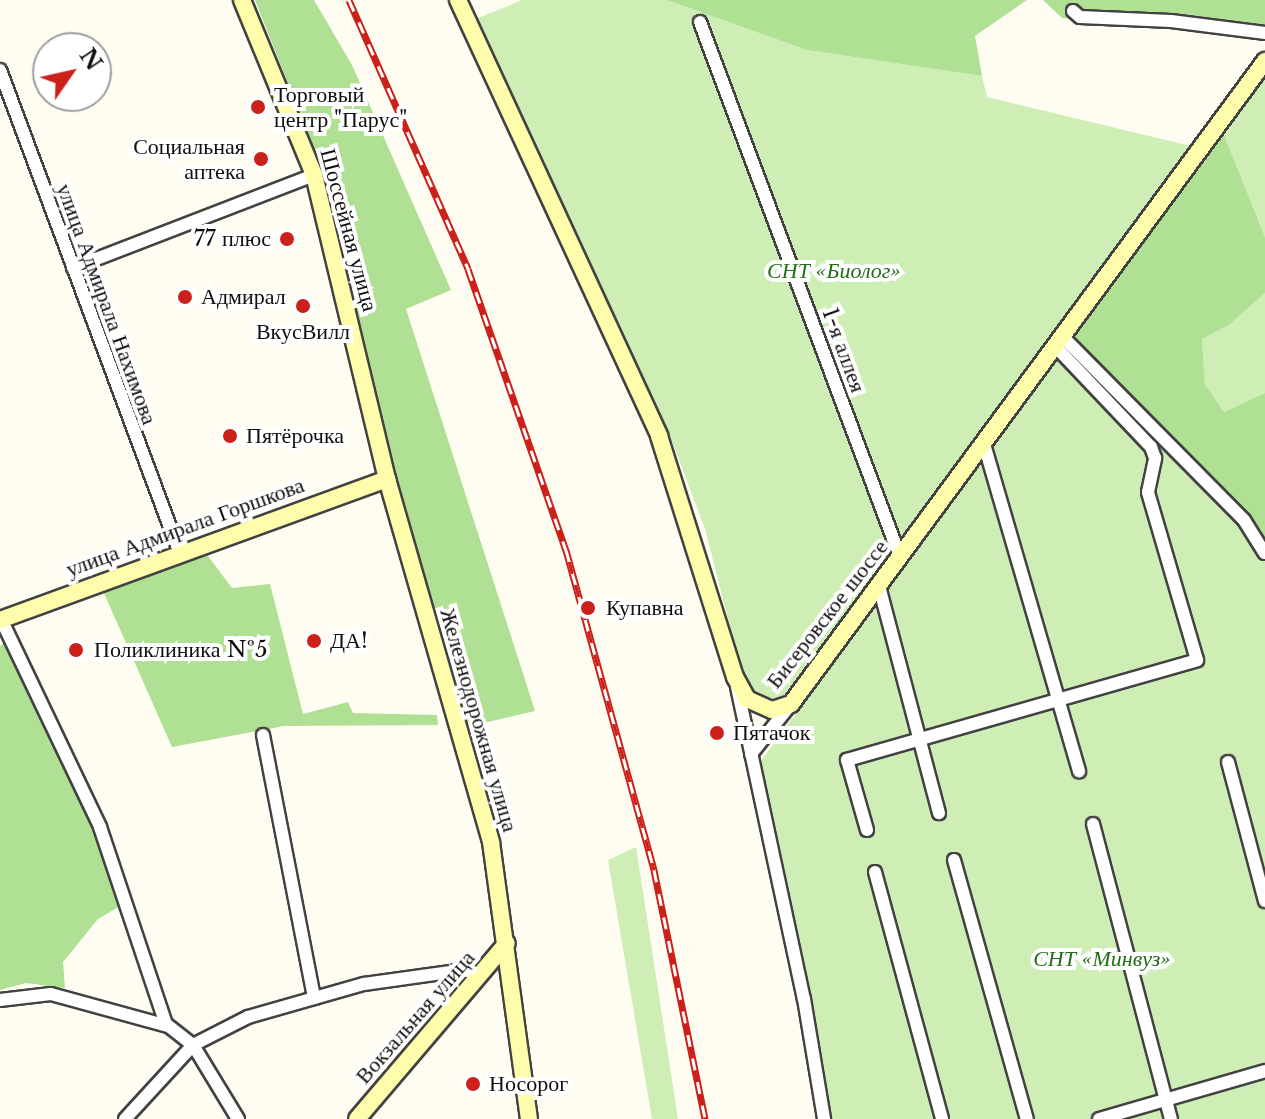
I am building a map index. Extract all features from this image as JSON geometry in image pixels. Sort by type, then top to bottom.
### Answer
[{"type":"main road","name":"Шоссейная улица","points":[[242,0],[314,175],[387,479]]},
{"type":"main road","name":"Бисеровское шоссе","points":[[458,0],[659,436],[735,677],[747,699],[760,707],[791,704],[1265,61]]},
{"type":"main road","name":"улица Адмирала Горшкова","points":[[0,620],[179,551],[387,479]]},
{"type":"main road","name":"Железнодорожная улица","points":[[387,479],[477,785],[507,943],[529,1119]]},
{"type":"main road","name":"Вокзальная улица","points":[[357,1119],[507,943]]},
{"type":"street","points":[[1073,11],[1080,17],[1171,21],[1265,33]]},
{"type":"street","name":"1-я аллея","points":[[700,22],[900,557]]},
{"type":"street","name":"улица Адмирала Нахимова","points":[[0,70],[179,551]]},
{"type":"street","points":[[73,268],[314,175]]},
{"type":"street","points":[[1060,342],[1244,520],[1265,553]]},
{"type":"street","points":[[867,830],[847,760],[1197,660],[1148,492],[1155,458],[1151,447],[1060,342]]},
{"type":"street","points":[[984,444],[1079,772]]},
{"type":"street","points":[[879,586],[939,813]]},
{"type":"street","points":[[0,620],[100,827],[166,1024]]},
{"type":"street","points":[[735,677],[807,1013],[824,1119]]},
{"type":"street","points":[[751,754],[791,704]]},
{"type":"street","points":[[263,735],[314,998]]},
{"type":"street","points":[[1228,762],[1265,901]]},
{"type":"street","points":[[1093,824],[1171,1119]]},
{"type":"street","points":[[954,860],[1027,1119]]},
{"type":"street","points":[[875,872],[942,1119]]},
{"type":"street","points":[[125,1119],[193,1045],[248,1017],[413,975],[463,970],[480,974]]},
{"type":"street","points":[[0,1000],[51,994],[166,1024],[193,1045],[238,1119]]},
{"type":"street","points":[[1099,1119],[1265,1071]]},
{"type":"green space","points":[[255,0],[314,0],[352,65],[451,290],[406,309],[535,711],[462,728],[348,308],[369,288]]},
{"type":"green space","name":"СНТ «Биолог»","points":[[522,0],[667,0],[807,50],[982,76],[987,97],[1195,147],[780,700],[753,693],[742,674],[705,529],[669,433],[476,19]]},
{"type":"green space","points":[[667,0],[1027,0],[975,36],[982,76],[807,50]]},
{"type":"green space","points":[[1043,0],[1265,0],[1265,24],[1256,35],[1062,18]]},
{"type":"green space","points":[[1265,76],[1265,237],[1224,135]]},
{"type":"green space","points":[[1224,135],[1265,237],[1265,293],[1229,325],[1202,339],[1205,384],[1224,412],[1265,393],[1265,553],[1244,520],[1069,343]]},
{"type":"green space","points":[[1265,293],[1265,393],[1224,412],[1205,384],[1202,339],[1229,325]]},
{"type":"green space","name":"СНТ «Минвуз»","points":[[1069,343],[1244,520],[1265,553],[1265,1119],[824,1119],[754,770]]},
{"type":"green space","points":[[199,544],[232,588],[270,584],[303,714],[348,702],[353,713],[437,715],[438,725],[284,726],[172,747],[99,582]]},
{"type":"green space","points":[[11,638],[127,902],[98,919],[63,962],[65,988],[26,983],[0,990],[0,646]]},
{"type":"green space","points":[[636,847],[678,1119],[652,1119],[608,860]]},
{"type":"railway","points":[[349,0],[468,269],[566,550],[654,870],[705,1119]]},
{"type":"place","name":"Торговый центр \"Парус\"","points":[[258,107]]},
{"type":"place","name":"Социальная аптека","points":[[261,159]]},
{"type":"place","name":"77 плюс","points":[[287,239]]},
{"type":"place","name":"Адмирал","points":[[185,297]]},
{"type":"place","name":"ВкусВилл","points":[[303,306]]},
{"type":"place","name":"Пятёрочка","points":[[230,436]]},
{"type":"place","name":"Купавна","points":[[588,608]]},
{"type":"place","name":"ДА!","points":[[314,641]]},
{"type":"place","name":"Поликлиника №5","points":[[76,650]]},
{"type":"place","name":"Пятачок","points":[[717,733]]},
{"type":"place","name":"Носорог","points":[[473,1084]]}]
